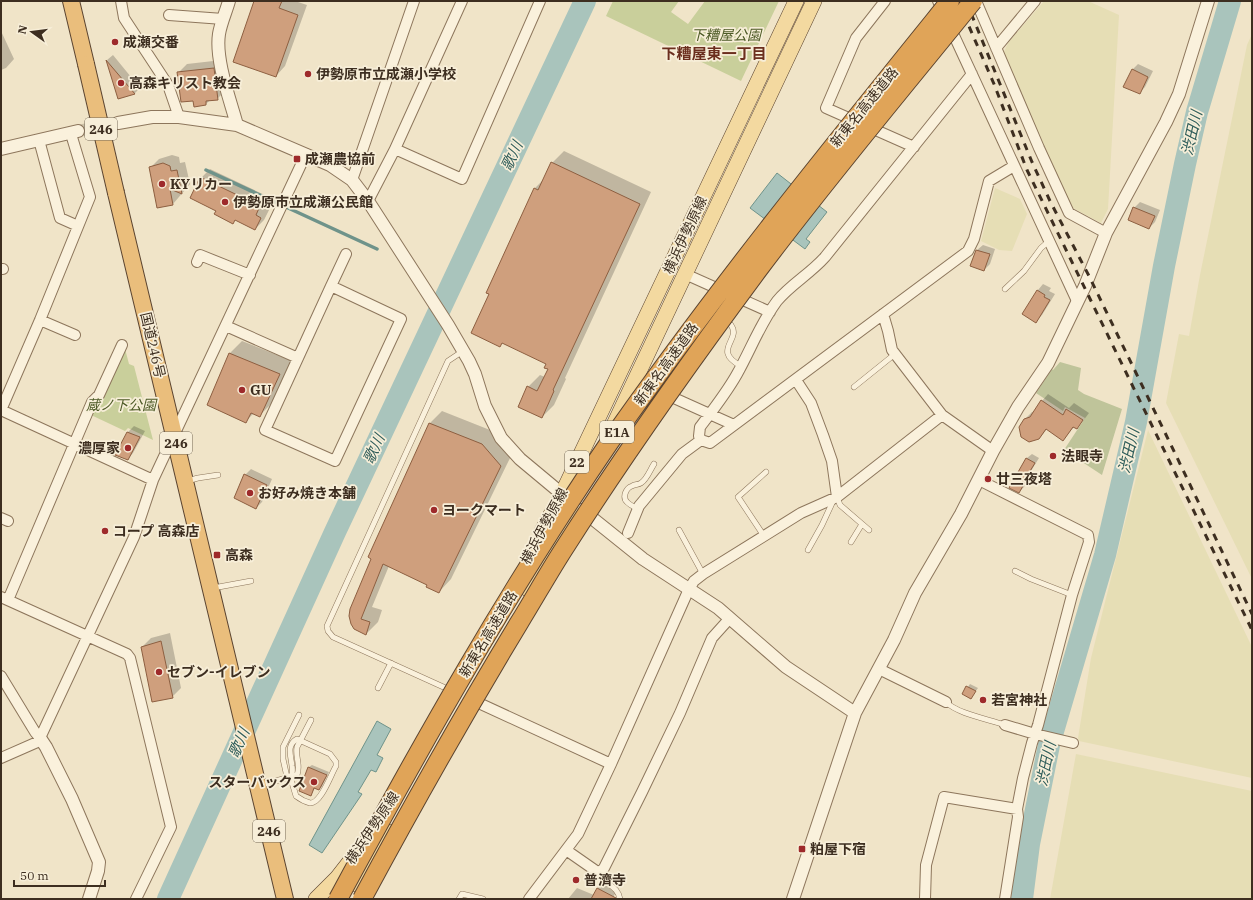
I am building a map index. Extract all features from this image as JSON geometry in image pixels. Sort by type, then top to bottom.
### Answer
[{"type":"highway","name":"国道246号","points":[[71,1],[285,899]]},
{"type":"highway","name":"新東名高速道路","points":[[338,899],[466,668],[550,532],[608,445],[672,354],[745,257],[950,1]]},
{"type":"highway","name":"新東名高速道路","points":[[362,899],[407,816],[486,678],[566,546],[629,451],[688,366],[764,262],[847,157],[975,1]]},
{"type":"main road","name":"横浜伊勢原線","points":[[316,899],[337,878],[384,816],[562,494],[796,1]]},
{"type":"main road","name":"横浜伊勢原線","points":[[341,899],[397,824],[576,506],[814,1]]},
{"type":"street","points":[[121,1],[124,18],[168,85],[179,117]]},
{"type":"street","points":[[229,1],[219,34],[219,52],[225,83],[237,124]]},
{"type":"street","points":[[352,180],[414,1]]},
{"type":"street","points":[[368,201],[395,149],[462,1]]},
{"type":"street","points":[[395,149],[462,179],[540,1]]},
{"type":"street","points":[[885,1],[856,38],[826,108],[914,147]]},
{"type":"street","points":[[938,1],[1077,301]]},
{"type":"street","points":[[975,1],[1069,213],[1106,233]]},
{"type":"street","points":[[996,48],[1034,1]]},
{"type":"street","points":[[793,899],[855,713],[894,640],[915,593],[945,539],[961,514],[993,451],[1018,407],[1048,363],[1077,301],[1106,233],[1162,129],[1179,94],[1208,1]]},
{"type":"street","points":[[174,13],[223,19]]},
{"type":"street","points":[[972,74],[818,264],[786,291],[770,312],[755,336],[741,366],[699,431],[701,440],[710,444],[968,251],[974,239],[989,181],[1014,166]]},
{"type":"street","points":[[118,123],[152,117],[179,117],[237,124],[330,164],[352,180],[368,201],[448,325],[475,374],[485,406],[501,438],[520,459],[643,559],[705,599],[730,618],[786,667],[855,713]]},
{"type":"street","points":[[1,149],[74,132],[90,197],[40,320],[1,410],[153,480]]},
{"type":"street","points":[[40,140],[60,218],[78,226]]},
{"type":"street","points":[[1,758],[41,739],[134,537],[153,480],[306,154]]},
{"type":"street","points":[[331,286],[400,318],[335,460],[266,430],[298,358],[331,286],[346,254]]},
{"type":"street","points":[[200,255],[250,275]]},
{"type":"street","points":[[685,274],[770,312]]},
{"type":"street","points":[[882,314],[888,330],[892,350],[942,415],[993,451]]},
{"type":"street","points":[[40,320],[75,335]]},
{"type":"street","points":[[226,326],[298,358]]},
{"type":"street","points":[[122,345],[99,395],[92,402],[4,598],[127,654],[130,658],[170,827],[136,899]]},
{"type":"street","points":[[635,380],[734,425]]},
{"type":"street","points":[[796,380],[811,403],[832,461],[836,498]]},
{"type":"street","points":[[529,899],[578,834],[689,589],[694,581],[801,512],[836,498],[942,415]]},
{"type":"street","points":[[628,533],[638,509],[644,500],[682,454],[701,440]]},
{"type":"street","points":[[978,480],[1088,535],[1089,542],[1072,595],[1037,735],[1023,778],[1017,809],[1018,816],[1006,899]]},
{"type":"street","points":[[566,850],[599,873],[604,868],[686,700],[712,638],[730,618]]},
{"type":"street","points":[[879,669],[946,702]]},
{"type":"street","points":[[1,676],[35,732],[41,739],[72,798],[99,862],[98,871],[89,899]]},
{"type":"street","points":[[469,698],[611,764]]},
{"type":"street","points":[[1005,725],[1037,735],[1073,743]]},
{"type":"street","points":[[925,899],[926,865],[944,797],[1017,809]]},
{"type":"lane","points":[[1005,289],[1024,271],[1041,248],[1049,241]]},
{"type":"lane","points":[[731,325],[733,335],[727,353],[732,361],[741,366]]},
{"type":"lane","points":[[454,691],[333,637],[328,632],[327,626],[448,361],[463,351]]},
{"type":"lane","points":[[854,387],[895,354]]},
{"type":"lane","points":[[638,509],[626,501],[625,493],[631,486],[640,484],[644,481],[654,464]]},
{"type":"lane","points":[[764,536],[738,497],[766,472]]},
{"type":"lane","points":[[186,481],[218,475]]},
{"type":"lane","points":[[836,498],[840,505],[869,530]]},
{"type":"lane","points":[[808,550],[836,498]]},
{"type":"lane","points":[[851,542],[862,524]]},
{"type":"lane","points":[[679,530],[703,574]]},
{"type":"lane","points":[[1015,571],[1072,595]]},
{"type":"lane","points":[[210,588],[251,581]]},
{"type":"lane","points":[[378,688],[391,663]]},
{"type":"lane","points":[[946,702],[950,706],[965,712],[1005,725]]},
{"type":"lane","points":[[299,715],[283,747],[283,759],[296,796],[310,803],[314,803],[318,801],[321,796],[336,766],[336,762],[330,754],[301,740]]},
{"type":"lane","points":[[258,786],[297,775],[299,769],[296,750],[310,720]]},
{"type":"lane","points":[[599,873],[601,879],[615,888],[619,893],[620,899]]},
{"type":"lane","points":[[459,899],[462,894],[483,899]]},
{"type":"shaded area","points":[[1044,1],[1088,1],[1119,15],[1108,209],[1101,223],[1071,207],[1003,54],[1008,43]]},
{"type":"shaded area","points":[[1252,34],[1252,579],[1166,403],[1179,334],[1189,336],[1247,45]]},
{"type":"shaded area","points":[[995,188],[1020,199],[1027,214],[1012,251],[999,250],[981,241]]},
{"type":"shaded area","points":[[1148,430],[1252,647],[1252,778],[1079,741],[1078,738],[1091,658]]},
{"type":"shaded area","points":[[1076,754],[1252,791],[1252,899],[1050,899]]},
{"type":"green space","name":"下糟屋公園","points":[[613,1],[679,1],[671,12],[688,24],[705,1],[779,1],[741,81],[606,16]]},
{"type":"green space","name":"蔵ノ下公園","points":[[124,345],[129,364],[134,366],[153,440],[128,428],[125,431],[91,415]]},
{"type":"green space","points":[[1060,362],[1081,368],[1078,390],[1084,394],[1122,409],[1102,475],[1064,450],[1085,418],[1065,407],[1063,411],[1036,393],[1052,369],[1053,370]]},
{"type":"water","points":[[777,173],[827,212],[806,239],[810,242],[805,249],[750,208]]},
{"type":"water","points":[[377,721],[391,729],[377,755],[383,758],[376,772],[371,770],[358,792],[362,794],[322,853],[309,845]]},
{"type":"building","points":[[254,1],[282,1],[279,8],[298,15],[276,77],[233,62]]},
{"type":"building","points":[[106,60],[135,94],[118,99]]},
{"type":"building","points":[[214,68],[218,100],[206,101],[206,105],[194,107],[193,101],[181,102],[177,72]]},
{"type":"building","points":[[1132,69],[1148,77],[1140,94],[1123,87]]},
{"type":"building","points":[[551,162],[640,204],[553,390],[554,391],[542,418],[518,407],[527,386],[537,391],[548,369],[544,368],[546,364],[502,343],[500,347],[471,333],[489,294],[486,293],[534,188],[538,190]]},
{"type":"building","points":[[163,163],[170,166],[171,171],[177,170],[182,194],[170,189],[173,205],[157,208],[149,167]]},
{"type":"building","name":"伊勢原市立成瀬公民館","points":[[200,177],[260,206],[256,215],[261,218],[255,230],[235,220],[233,224],[214,214],[216,211],[190,198]]},
{"type":"building","points":[[1133,207],[1155,216],[1149,229],[1128,220]]},
{"type":"building","points":[[976,250],[990,254],[984,271],[970,266]]},
{"type":"building","points":[[1037,290],[1045,295],[1044,297],[1050,300],[1036,323],[1022,314]]},
{"type":"building","points":[[229,353],[280,374],[260,417],[251,413],[246,423],[207,405]]},
{"type":"building","points":[[1041,400],[1063,415],[1066,409],[1083,420],[1077,429],[1073,427],[1063,441],[1046,429],[1039,439],[1029,442],[1021,437],[1019,427],[1024,419],[1030,417]]},
{"type":"building","points":[[429,423],[482,444],[501,466],[439,593],[426,587],[427,585],[383,564],[361,619],[370,622],[366,635],[354,629],[349,616],[350,609],[371,559],[368,557]]},
{"type":"building","points":[[127,432],[140,437],[128,460],[115,455]]},
{"type":"building","points":[[1026,458],[1035,463],[1019,493],[1009,488]]},
{"type":"building","name":"お好み焼き本舗","points":[[244,474],[267,485],[256,509],[234,498]]},
{"type":"building","points":[[161,641],[173,698],[152,702],[141,647]]},
{"type":"building","points":[[966,686],[976,691],[971,699],[962,694]]},
{"type":"building","name":"スターバックス","points":[[308,767],[327,775],[319,790],[314,788],[311,796],[299,791]]},
{"type":"building","points":[[597,888],[616,898],[616,899],[591,899]]},
{"type":"waterway","name":"歌川","points":[[168,899],[335,532],[585,1]]},
{"type":"waterway","name":"渋田川","points":[[1022,899],[1029,844],[1049,745],[1105,555],[1136,422],[1164,266],[1185,164],[1197,112],[1230,1]]},
{"type":"waterway","points":[[206,170],[277,203]]},
{"type":"waterway","points":[[286,207],[377,249]]},
{"type":"tunnel","points":[[78,131],[118,123]]},
{"type":"railway","points":[[958,1],[994,84],[1027,170],[1252,630]]},
{"type":"railway","points":[[966,1],[1032,162],[1050,201],[1089,276],[1252,614]]},
{"type":"place","name":"成瀬交番","points":[[115,42]]},
{"type":"place","name":"伊勢原市立成瀬小学校","points":[[308,74]]},
{"type":"place","name":"高森キリスト教会","points":[[121,83]]},
{"type":"place","name":"成瀬農協前","points":[[297,159]]},
{"type":"place","name":"KYリカー","points":[[162,184]]},
{"type":"place","name":"伊勢原市立成瀬公民館","points":[[225,202]]},
{"type":"place","name":"GU","points":[[242,390]]},
{"type":"place","name":"濃厚家","points":[[128,448]]},
{"type":"place","name":"法眼寺","points":[[1053,456]]},
{"type":"place","name":"廿三夜塔","points":[[988,479]]},
{"type":"place","name":"お好み焼き本舗","points":[[250,493]]},
{"type":"place","name":"ヨークマート","points":[[434,510]]},
{"type":"place","name":"コープ 高森店","points":[[105,531]]},
{"type":"place","name":"高森","points":[[217,555]]},
{"type":"place","name":"セブン-イレブン","points":[[159,672]]},
{"type":"place","name":"若宮神社","points":[[983,700]]},
{"type":"place","name":"スターバックス","points":[[314,782]]},
{"type":"place","name":"粕屋下宿","points":[[802,849]]},
{"type":"place","name":"普濟寺","points":[[576,880]]},
{"type":"district","name":"下糟屋東一丁目","points":[[714,54]]}]
